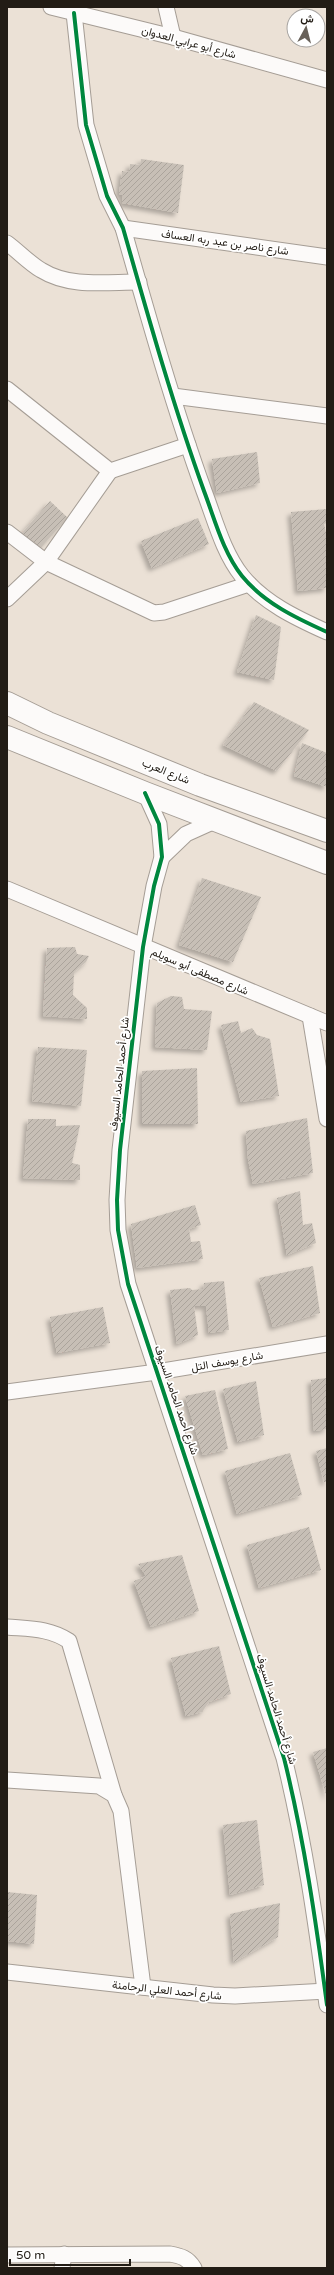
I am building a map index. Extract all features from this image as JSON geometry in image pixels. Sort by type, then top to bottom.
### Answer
[{"type":"main road","name":"شارع العرب","points":[[7,703],[48,723],[200,785],[327,831]]},
{"type":"main road","points":[[7,737],[145,793],[327,863]]},
{"type":"street","name":"شارع أبو عرابي العدوان","points":[[51,7],[173,37],[327,80]]},
{"type":"street","points":[[166,7],[173,37]]},
{"type":"street","points":[[74,13],[86,125],[107,196],[123,228],[188,445],[232,562],[249,584],[268,601],[327,632]]},
{"type":"street","name":"شارع ناصر بن عبد ربه العساف","points":[[123,228],[327,257]]},
{"type":"street","points":[[7,242],[40,270],[55,277],[75,282],[139,282]]},
{"type":"street","points":[[7,389],[110,472]]},
{"type":"street","points":[[173,396],[327,416]]},
{"type":"street","points":[[7,599],[46,562],[110,472],[188,445]]},
{"type":"street","points":[[7,532],[46,562],[154,613],[164,612],[249,584]]},
{"type":"street","name":"شارع أحمد الحامد السيوف","points":[[145,793],[159,824],[162,857],[154,886],[143,947],[120,1150],[117,1200],[118,1230],[128,1284],[200,1496],[284,1758],[303,1844],[326,1996]]},
{"type":"street","points":[[162,857],[186,834],[217,820]]},
{"type":"street","name":"شارع مصطفى أبو سويلم","points":[[7,889],[327,1023]]},
{"type":"street","points":[[310,1016],[327,1119]]},
{"type":"street","name":"شارع يوسف التل","points":[[7,1392],[157,1372],[327,1344]]},
{"type":"street","points":[[7,1627],[46,1630],[57,1633],[69,1641],[114,1795],[121,1811],[143,1987]]},
{"type":"street","points":[[7,1780],[99,1786],[114,1795]]},
{"type":"street","name":"شارع أحمد العلي الرحامنة","points":[[7,1972],[236,1996],[326,1996]]},
{"type":"street","points":[[7,2255],[63,2261],[170,2254],[181,2256],[190,2262],[194,2268]]},
{"type":"building","points":[[141,159],[184,165],[178,213],[122,203],[123,195],[119,194],[122,171],[129,172],[130,164],[140,165]]},
{"type":"building","points":[[257,452],[260,483],[217,493],[212,459]]},
{"type":"building","points":[[50,501],[68,518],[40,548],[22,533]]},
{"type":"building","points":[[327,509],[327,523],[324,524],[327,537],[327,588],[298,591],[291,512]]},
{"type":"building","points":[[198,518],[209,544],[152,568],[141,541]]},
{"type":"building","points":[[256,615],[281,627],[274,680],[237,672]]},
{"type":"building","points":[[254,702],[309,730],[277,771],[223,745]]},
{"type":"building","points":[[302,743],[327,753],[327,787],[294,776]]},
{"type":"building","points":[[202,878],[261,897],[233,962],[179,945]]},
{"type":"building","points":[[75,947],[77,954],[89,956],[86,962],[74,972],[73,995],[87,1008],[87,1019],[43,1016],[47,948]]},
{"type":"building","points":[[171,996],[182,997],[184,1009],[212,1011],[207,1050],[155,1047],[157,1003]]},
{"type":"building","points":[[238,1021],[241,1033],[252,1028],[257,1035],[270,1039],[279,1096],[241,1102],[221,1025]]},
{"type":"building","points":[[38,1047],[87,1050],[81,1106],[32,1101]]},
{"type":"building","points":[[197,1068],[198,1124],[142,1124],[142,1071]]},
{"type":"building","points":[[307,1118],[313,1173],[253,1184],[248,1159],[246,1131]]},
{"type":"building","points":[[28,1119],[56,1119],[56,1126],[80,1125],[72,1163],[80,1165],[80,1180],[23,1178]]},
{"type":"building","points":[[300,1191],[303,1225],[312,1223],[316,1243],[287,1255],[277,1198]]},
{"type":"building","points":[[195,1205],[201,1225],[189,1229],[191,1242],[200,1241],[203,1259],[137,1268],[131,1224]]},
{"type":"building","points":[[313,1266],[320,1313],[273,1327],[259,1278]]},
{"type":"building","points":[[224,1281],[229,1330],[209,1333],[206,1306],[194,1306],[198,1335],[177,1344],[170,1290],[190,1288],[192,1290],[203,1289],[204,1283]]},
{"type":"building","points":[[103,1307],[110,1343],[57,1353],[50,1317]]},
{"type":"building","points":[[327,1378],[327,1429],[314,1431],[311,1380]]},
{"type":"building","points":[[256,1381],[264,1435],[238,1442],[223,1389]]},
{"type":"building","points":[[215,1390],[228,1449],[203,1455],[185,1396]]},
{"type":"building","points":[[327,1448],[327,1482],[324,1482],[316,1451]]},
{"type":"building","points":[[290,1453],[302,1495],[237,1514],[225,1471]]},
{"type":"building","points":[[309,1527],[321,1570],[259,1588],[247,1545]]},
{"type":"building","points":[[182,1555],[199,1611],[151,1627],[134,1581],[146,1576],[138,1564]]},
{"type":"building","points":[[219,1646],[231,1694],[209,1702],[202,1712],[186,1716],[171,1658]]},
{"type":"building","points":[[327,1748],[327,1798],[313,1752]]},
{"type":"building","points":[[257,1820],[264,1885],[230,1895],[223,1825]]},
{"type":"building","points":[[7,1892],[37,1895],[34,1944],[7,1941]]},
{"type":"building","points":[[280,1903],[278,1937],[234,1962],[230,1914]]},
{"type":"cycle path","points":[[74,13],[86,125],[107,196],[123,228],[171,393],[220,535],[235,567],[251,586],[281,609],[327,632]]},
{"type":"cycle path","points":[[145,793],[159,824],[162,857],[154,886],[143,947],[120,1150],[117,1200],[118,1230],[128,1284],[284,1758],[298,1819],[309,1881],[327,2005]]}]
